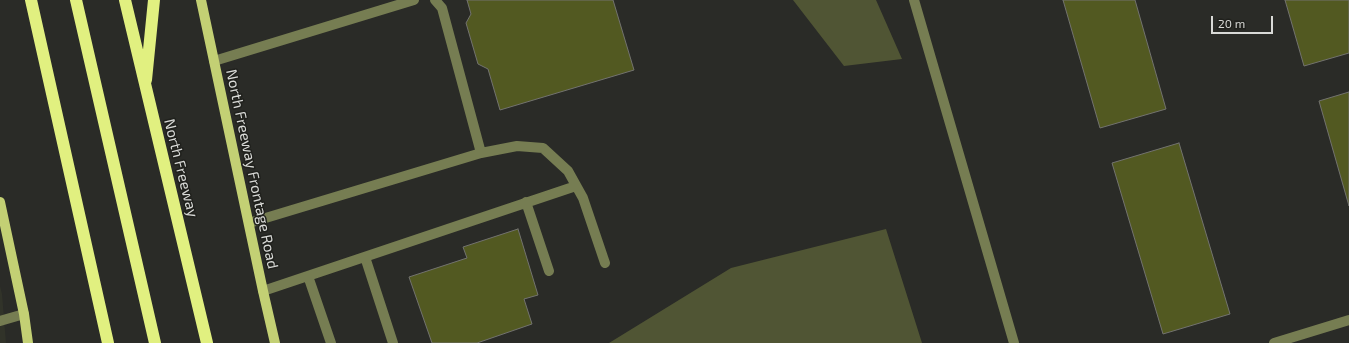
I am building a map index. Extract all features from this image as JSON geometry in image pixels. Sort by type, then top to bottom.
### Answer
[{"type":"highway","points":[[31,0],[108,343]]},
{"type":"highway","points":[[76,0],[155,343]]},
{"type":"highway","name":"North Freeway","points":[[125,0],[145,89],[207,343]]},
{"type":"highway","points":[[145,89],[154,0]]},
{"type":"main road","name":"North Freeway Frontage Road","points":[[201,0],[275,343]]},
{"type":"main road","points":[[0,202],[24,314],[28,343]]},
{"type":"lane","points":[[214,61],[414,0]]},
{"type":"lane","points":[[435,0],[442,8],[481,153]]},
{"type":"lane","points":[[914,0],[1014,343]]},
{"type":"lane","points":[[249,223],[481,153],[517,146],[543,148],[568,171],[583,198],[605,263]]},
{"type":"lane","points":[[263,291],[576,186]]},
{"type":"lane","points":[[526,202],[548,271]]},
{"type":"lane","points":[[364,257],[393,343]]},
{"type":"lane","points":[[308,276],[331,343]]},
{"type":"lane","points":[[0,321],[24,314]]},
{"type":"lane","points":[[1274,343],[1349,320]]},
{"type":"shaded area","points":[[0,286],[2,294],[6,343],[0,343]]},
{"type":"green space","points":[[793,0],[876,0],[902,59],[844,66]]},
{"type":"green space","points":[[886,229],[922,343],[609,343],[731,268]]},
{"type":"building","points":[[467,0],[613,0],[634,70],[500,110],[488,69],[478,64],[466,23],[471,14]]},
{"type":"building","points":[[1063,0],[1135,0],[1166,109],[1100,128]]},
{"type":"building","points":[[1285,0],[1349,0],[1349,53],[1304,66]]},
{"type":"building","points":[[1349,92],[1349,206],[1319,101]]},
{"type":"building","points":[[1179,143],[1230,314],[1163,334],[1112,163]]},
{"type":"building","points":[[518,229],[538,295],[524,299],[532,324],[477,343],[432,343],[409,277],[467,258],[463,247]]}]
